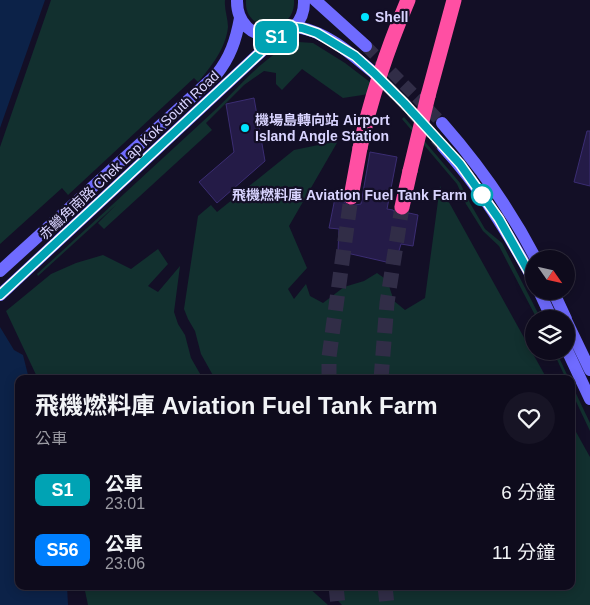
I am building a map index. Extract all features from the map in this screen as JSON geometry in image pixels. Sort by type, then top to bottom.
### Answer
[{"type":"highway","points":[[351,197],[363,136],[374,94],[408,0]]},
{"type":"highway","points":[[402,207],[428,96],[454,0]]},
{"type":"main road","points":[[237,0],[236,6],[240,18],[247,27],[256,34],[266,37],[278,36]]},
{"type":"main road","points":[[293,27],[303,11],[304,0]]},
{"type":"main road","points":[[316,0],[366,46]]},
{"type":"main road","name":"赤鱲角南路 Chek Lap Kok South Road","points":[[0,271],[216,75],[232,50],[237,37],[240,18]]},
{"type":"main road","points":[[293,27],[317,33],[355,56],[374,73]]},
{"type":"main road","name":"赤鱲角南路 Chek Lap Kok South Road","points":[[0,295],[278,36],[293,27]]},
{"type":"main road","points":[[442,122],[471,157],[509,209],[531,250]]},
{"type":"main road","points":[[443,147],[460,164],[499,219],[525,265]]},
{"type":"main road","points":[[575,338],[590,370]]},
{"type":"main road","points":[[572,360],[590,399]]},
{"type":"green space","points":[[51,0],[225,0],[227,35],[217,57],[198,82],[194,78],[68,195],[62,188],[0,244],[0,147]]},
{"type":"green space","points":[[246,0],[294,0],[292,12],[287,20],[279,25],[270,26],[260,24],[253,19],[247,11]]},
{"type":"green space","points":[[299,42],[313,43],[345,63],[379,89],[369,94],[343,98],[302,69],[282,90],[276,84],[276,73],[264,71],[244,85],[206,123],[212,130],[104,229],[98,223],[116,205],[38,276],[37,274],[214,111],[264,62],[276,53]]},
{"type":"green space","points":[[404,117],[460,183],[485,229],[502,243],[525,288],[525,296],[499,246],[483,231],[466,204],[457,184],[402,119]]},
{"type":"green space","points":[[338,141],[289,226],[307,268],[288,289],[294,299],[306,284],[310,296],[323,303],[344,287],[364,281],[377,273],[387,280],[394,301],[405,310],[425,298],[440,186],[525,339],[525,360],[536,360],[545,375],[213,375],[201,354],[195,331],[184,309],[198,216],[211,205],[217,212],[294,150]]},
{"type":"green space","points":[[158,249],[168,264],[148,286],[158,292],[180,266],[174,312],[178,324],[185,335],[191,358],[201,375],[36,375],[6,311],[51,274],[76,263],[103,255],[131,269]]},
{"type":"green space","points":[[527,300],[531,300],[536,310],[532,310]]},
{"type":"green space","points":[[557,360],[560,360],[567,375],[564,375]]},
{"type":"green space","points":[[575,391],[590,423],[590,431],[575,399]]},
{"type":"green space","points":[[575,430],[590,457],[590,605],[342,605],[328,590],[575,590]]},
{"type":"green space","points":[[85,590],[311,590],[328,605],[88,605]]},
{"type":"water","points":[[0,0],[45,0],[0,128]]},
{"type":"water","points":[[0,327],[14,350],[23,355],[28,375],[15,375],[15,590],[67,590],[68,605],[0,605]]},
{"type":"building","name":"機場島轉向站 Airport Island Angle Station","points":[[254,98],[265,161],[217,203],[199,182],[234,152],[226,104]]},
{"type":"building","points":[[587,131],[590,131],[590,186],[574,182]]},
{"type":"building","points":[[370,152],[397,157],[387,209],[393,210],[400,216],[409,213],[418,215],[413,246],[401,244],[395,264],[338,251],[339,229],[329,228],[335,198],[342,200],[349,206],[361,204]]},
{"type":"tunnel","points":[[366,46],[442,123]]},
{"type":"tunnel","points":[[374,73],[443,147]]},
{"type":"tunnel","points":[[329,375],[329,357],[351,197]]},
{"type":"tunnel","points":[[381,375],[387,303],[402,207]]},
{"type":"tunnel","points":[[336,590],[338,605]]},
{"type":"tunnel","points":[[385,590],[387,605]]},
{"type":"bus line","name":"S1","points":[[0,295],[278,36],[293,27],[317,33],[355,56],[404,103],[460,164],[499,219],[525,264]]},
{"type":"place","name":"Shell","points":[[365,17]]},
{"type":"place","name":"機場島轉向站 Airport Island Angle Station","points":[[245,128]]},
{"type":"place","name":"飛機燃料庫 Aviation Fuel Tank Farm","points":[[482,195]]}]
